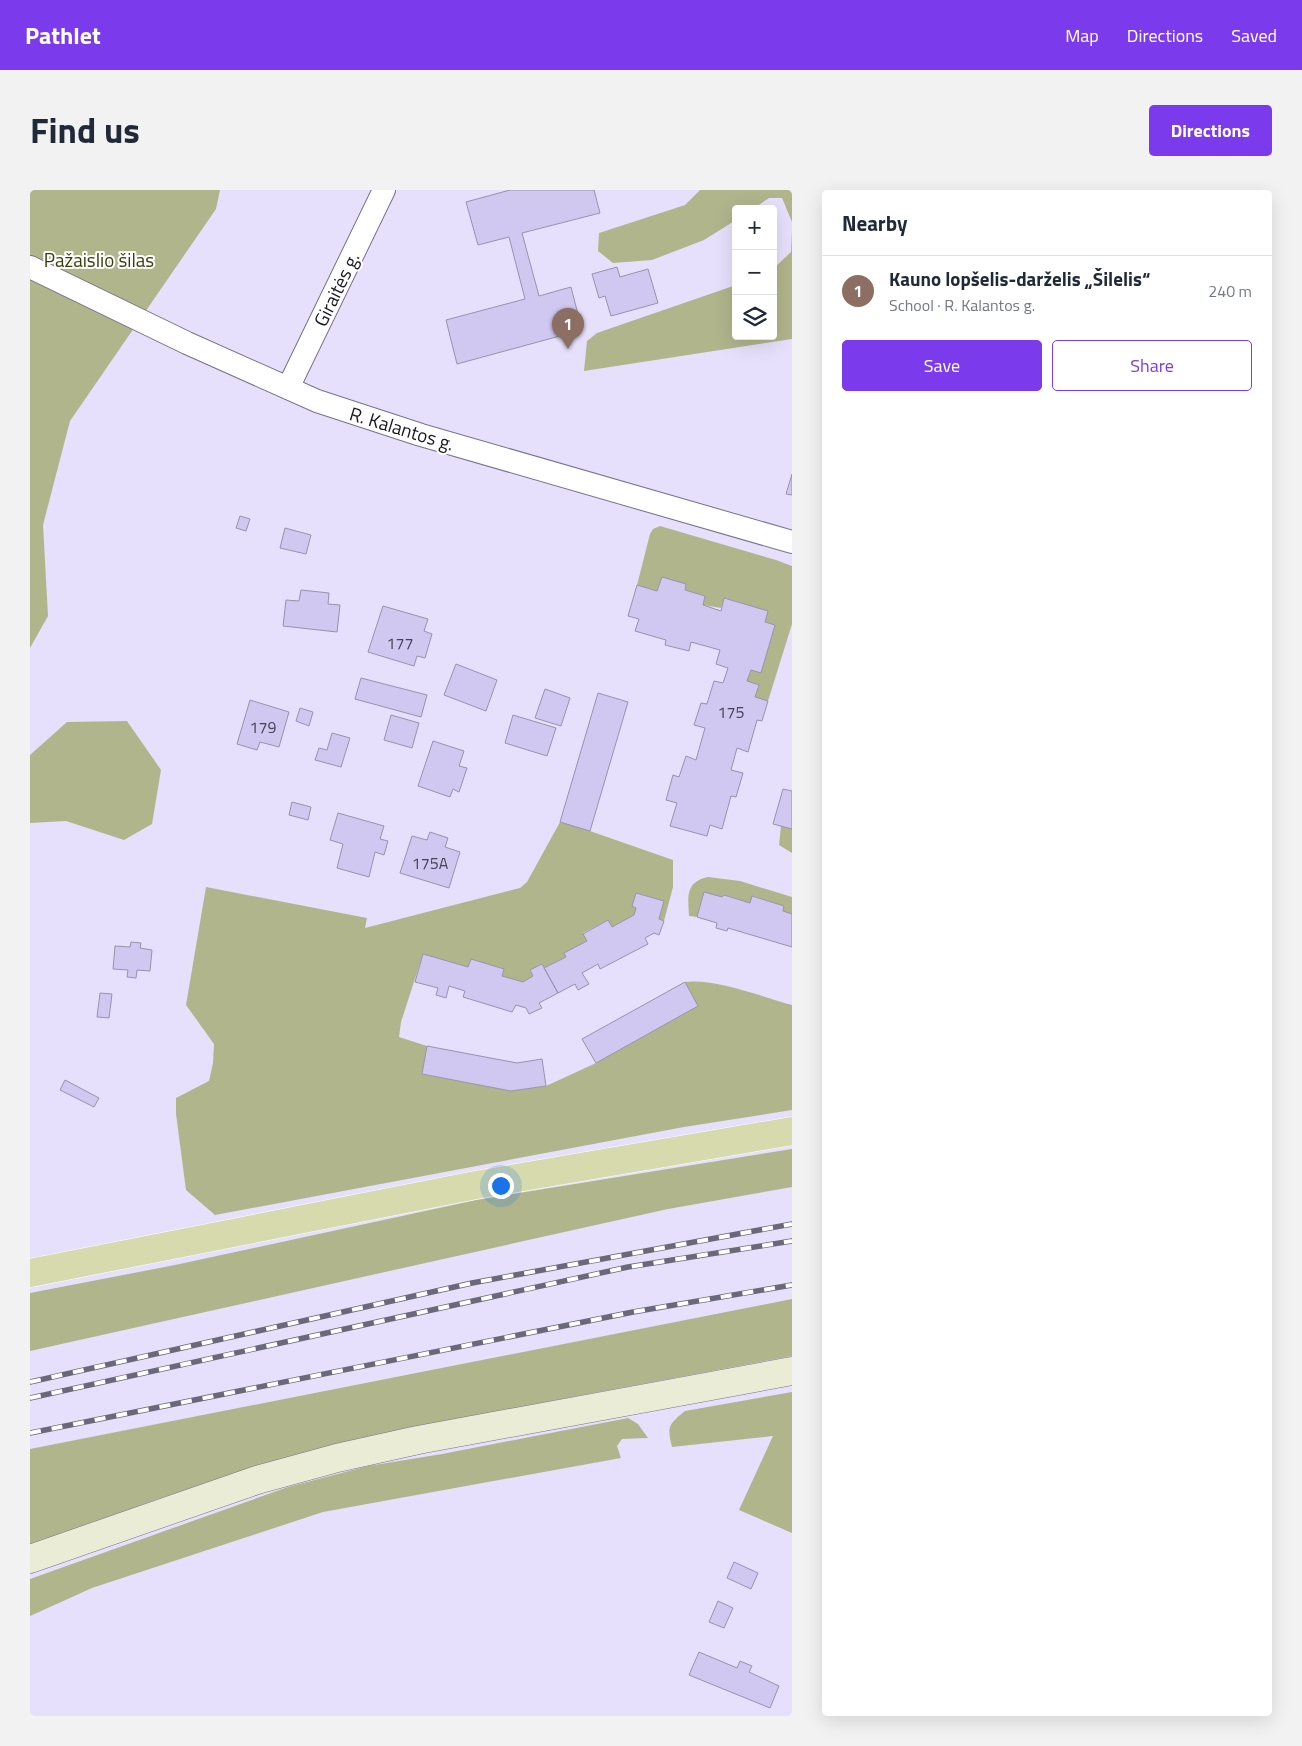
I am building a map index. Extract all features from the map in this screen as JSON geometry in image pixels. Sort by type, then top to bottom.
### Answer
[{"type":"main road","points":[[30,1273],[476,1185],[792,1132]]},
{"type":"main road","points":[[30,1559],[256,1480],[337,1458],[418,1440],[792,1371]]},
{"type":"street","name":"Giraitės g.","points":[[288,388],[384,190]]},
{"type":"street","name":"R. Kalantos g.","points":[[30,266],[187,343],[317,401],[367,418],[792,542]]},
{"type":"green space","name":"Pažaislio šilas","points":[[30,190],[220,190],[216,209],[70,421],[43,525],[48,616],[30,648]]},
{"type":"green space","points":[[700,190],[792,190],[792,222],[782,198],[769,198],[759,205],[732,205],[732,222],[704,240],[652,260],[613,263],[598,251],[599,233],[685,205]]},
{"type":"green space","points":[[792,230],[792,339],[584,371],[587,341],[597,333],[732,286],[732,340],[777,340],[777,265],[791,252]]},
{"type":"green space","points":[[660,526],[792,566],[792,624],[768,701],[755,697],[759,685],[747,681],[751,670],[761,672],[775,625],[765,622],[768,611],[725,598],[721,608],[703,605],[705,596],[685,590],[686,584],[662,577],[657,591],[637,585],[650,534],[653,529]]},
{"type":"green space","points":[[127,721],[161,770],[152,824],[124,840],[66,821],[30,823],[30,755],[67,722]]},
{"type":"green space","points":[[560,822],[673,860],[673,887],[664,921],[659,919],[664,901],[637,893],[632,906],[636,908],[634,915],[612,927],[608,920],[583,933],[587,941],[564,953],[566,957],[544,968],[542,964],[530,970],[533,976],[523,982],[502,976],[504,969],[471,959],[468,967],[423,954],[401,1022],[399,1037],[427,1046],[422,1074],[511,1091],[546,1086],[596,1063],[698,1006],[685,982],[710,983],[739,989],[792,1005],[792,1110],[684,1127],[215,1215],[186,1190],[176,1114],[176,1098],[209,1081],[213,1063],[214,1044],[186,1005],[206,887],[367,918],[365,928],[520,888],[527,882]]},
{"type":"green space","points":[[781,826],[792,829],[792,853],[779,845]]},
{"type":"green space","points":[[708,877],[740,881],[792,897],[792,914],[783,911],[784,906],[753,896],[750,903],[725,895],[722,897],[704,892],[697,917],[689,916],[689,891],[695,883]]},
{"type":"green space","points":[[792,1149],[792,1187],[668,1209],[30,1351],[30,1293],[175,1265],[476,1200]]},
{"type":"green space","points":[[792,1299],[792,1356],[344,1442],[262,1465],[158,1499],[30,1546],[30,1449]]},
{"type":"green space","points":[[792,1392],[792,1533],[739,1510],[773,1436],[672,1447],[669,1430],[672,1423],[685,1411]]},
{"type":"green space","points":[[628,1418],[638,1424],[648,1438],[622,1439],[617,1446],[621,1458],[323,1512],[92,1588],[30,1616],[30,1579],[288,1487],[368,1466],[442,1454]]},
{"type":"building","points":[[510,190],[594,190],[600,213],[522,233],[539,296],[571,287],[582,330],[457,364],[446,320],[525,299],[509,237],[478,245],[466,202]]},
{"type":"building","points":[[617,267],[620,277],[648,269],[658,303],[611,316],[605,296],[599,298],[592,274]]},
{"type":"building","points":[[792,474],[792,495],[786,494]]},
{"type":"building","points":[[240,516],[250,519],[246,531],[236,528]]},
{"type":"building","points":[[285,528],[311,535],[306,554],[280,548]]},
{"type":"building","points":[[662,577],[686,584],[685,590],[705,596],[703,605],[721,611],[724,598],[768,611],[765,622],[775,625],[761,673],[751,670],[747,681],[759,685],[755,697],[768,701],[762,721],[757,720],[748,752],[737,748],[731,770],[743,773],[736,797],[731,796],[722,829],[710,825],[707,836],[670,826],[677,803],[666,800],[673,775],[679,777],[686,756],[696,760],[705,728],[694,725],[701,703],[707,704],[714,681],[723,683],[728,668],[716,664],[720,650],[691,642],[689,651],[665,645],[666,640],[635,631],[639,619],[628,616],[637,585],[657,591]]},
{"type":"building","points":[[301,590],[329,593],[328,604],[340,605],[337,632],[283,626],[286,600],[299,601]]},
{"type":"building","points":[[383,606],[428,619],[424,631],[432,634],[425,658],[417,656],[414,666],[368,652]]},
{"type":"building","points":[[456,664],[497,680],[486,711],[444,695]]},
{"type":"building","points":[[361,678],[427,695],[421,717],[355,699]]},
{"type":"building","points":[[545,689],[570,698],[561,726],[535,718]]},
{"type":"building","points":[[598,693],[628,702],[590,831],[560,822]]},
{"type":"building","points":[[250,700],[289,712],[279,747],[260,742],[257,750],[237,744]]},
{"type":"building","points":[[300,708],[313,712],[309,726],[296,721]]},
{"type":"building","points":[[391,715],[419,723],[412,748],[384,740]]},
{"type":"building","points":[[513,715],[556,728],[547,756],[505,743]]},
{"type":"building","points":[[332,733],[350,738],[341,767],[315,760],[319,748],[327,750]]},
{"type":"building","points":[[433,741],[464,751],[459,766],[467,768],[459,792],[453,789],[450,797],[418,786]]},
{"type":"building","points":[[783,789],[792,791],[792,829],[773,824]]},
{"type":"building","points":[[292,802],[311,807],[308,820],[289,815]]},
{"type":"building","points":[[338,813],[384,826],[380,839],[388,841],[384,855],[375,852],[369,877],[337,868],[343,844],[330,840]]},
{"type":"building","points":[[430,832],[448,838],[445,847],[460,852],[449,888],[400,873],[412,836],[427,840]]},
{"type":"building","points":[[704,892],[722,897],[724,895],[750,903],[752,896],[784,906],[783,911],[792,914],[792,947],[728,928],[727,931],[716,928],[717,923],[697,917]]},
{"type":"building","points":[[636,893],[664,901],[659,919],[664,921],[659,935],[654,933],[645,938],[648,944],[600,969],[598,964],[582,973],[589,984],[578,990],[575,984],[558,993],[544,968],[566,957],[564,953],[587,941],[583,934],[608,920],[612,927],[634,915],[636,908],[632,906]]},
{"type":"building","points":[[131,942],[141,943],[140,948],[152,950],[150,971],[137,970],[136,978],[127,977],[128,970],[113,969],[115,946],[130,947]]},
{"type":"building","points":[[423,954],[468,967],[471,959],[504,969],[502,976],[523,982],[533,976],[530,970],[542,964],[558,993],[539,1003],[542,1008],[529,1014],[526,1008],[516,1005],[512,1012],[463,997],[465,991],[449,986],[446,998],[436,995],[438,988],[415,982]]},
{"type":"building","points":[[685,982],[698,1006],[596,1063],[582,1039]]},
{"type":"building","points":[[100,993],[112,994],[109,1018],[97,1017]]},
{"type":"building","points":[[427,1046],[517,1063],[542,1059],[546,1086],[511,1091],[422,1074]]},
{"type":"building","points":[[65,1080],[99,1098],[94,1107],[60,1090]]},
{"type":"building","points":[[734,1562],[758,1573],[751,1589],[727,1578]]},
{"type":"building","points":[[718,1601],[733,1608],[724,1628],[709,1622]]},
{"type":"building","points":[[699,1652],[737,1668],[740,1661],[752,1666],[749,1672],[779,1686],[770,1708],[689,1675]]},
{"type":"railway","points":[[30,1382],[472,1283],[792,1224]]},
{"type":"railway","points":[[30,1398],[628,1267],[792,1241]]},
{"type":"railway","points":[[30,1433],[633,1312],[792,1285]]},
{"type":"place","name":"Kauno lopšelis-darželis „Šilelis“","points":[[568,349]]}]
